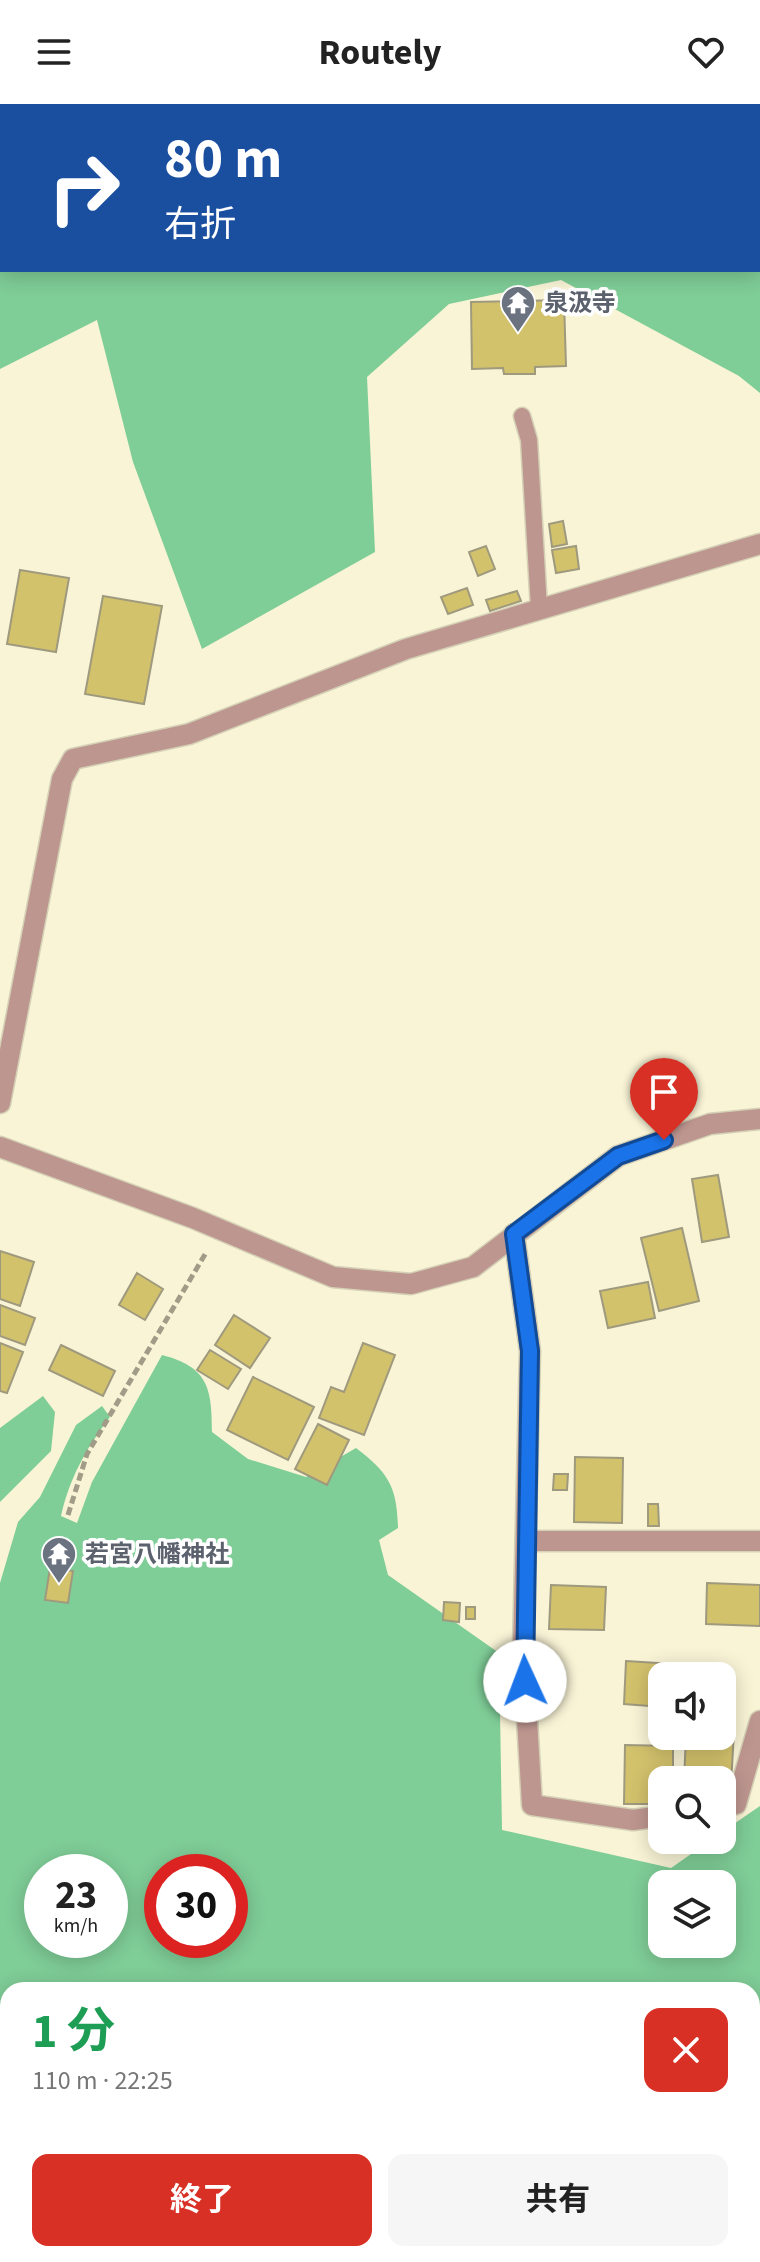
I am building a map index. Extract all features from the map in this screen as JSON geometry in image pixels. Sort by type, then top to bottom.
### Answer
[{"type":"street","points":[[0,1103],[62,779],[73,759],[189,734],[406,649],[760,544]]},
{"type":"street","points":[[0,1147],[218,1228],[333,1277],[411,1284],[473,1267],[618,1156],[710,1124],[760,1119]]},
{"type":"street","points":[[514,1234],[530,1351],[523,1650],[532,1805],[633,1820],[648,1818]]},
{"type":"street","points":[[527,1541],[760,1541]]},
{"type":"street","points":[[736,1804],[760,1721]]},
{"type":"lane","points":[[522,416],[529,440],[539,608]]},
{"type":"path","points":[[68,1515],[87,1454],[198,1271],[218,1228]]},
{"type":"green space","points":[[0,272],[760,272],[760,393],[739,376],[561,280],[449,304],[367,377],[375,552],[202,649],[133,462],[97,320],[0,369]]},
{"type":"green space","points":[[162,1355],[198,1373],[211,1403],[212,1432],[248,1459],[306,1477],[356,1448],[384,1473],[396,1502],[398,1528],[379,1540],[388,1575],[499,1653],[502,1830],[671,1868],[691,1854],[736,1854],[736,1822],[760,1806],[760,1982],[0,1982],[0,1583],[18,1522],[40,1497],[76,1425],[102,1406],[110,1417],[80,1464],[61,1516],[77,1523],[92,1482]]},
{"type":"green space","points":[[43,1396],[55,1412],[51,1451],[0,1502],[0,1428]]},
{"type":"building","name":"泉汲寺","points":[[564,300],[566,366],[535,367],[535,374],[504,374],[503,368],[472,369],[471,302]]},
{"type":"building","points":[[563,521],[567,544],[552,547],[549,524]]},
{"type":"building","points":[[486,546],[495,569],[478,576],[469,552]]},
{"type":"building","points":[[576,546],[579,569],[556,573],[552,550]]},
{"type":"building","points":[[20,570],[69,578],[56,652],[7,644]]},
{"type":"building","points":[[467,588],[473,605],[448,614],[441,597]]},
{"type":"building","points":[[517,591],[521,601],[490,611],[486,600]]},
{"type":"building","points":[[103,596],[162,606],[144,704],[85,694]]},
{"type":"building","points":[[718,1175],[729,1237],[702,1242],[692,1179]]},
{"type":"building","points":[[682,1228],[699,1301],[659,1311],[641,1238]]},
{"type":"building","points":[[0,1251],[34,1262],[20,1306],[0,1299]]},
{"type":"building","points":[[137,1273],[163,1289],[145,1320],[119,1305]]},
{"type":"building","points":[[648,1282],[655,1318],[608,1328],[600,1291]]},
{"type":"building","points":[[0,1305],[35,1318],[25,1345],[0,1336]]},
{"type":"building","points":[[234,1315],[270,1338],[250,1368],[215,1345]]},
{"type":"building","points":[[0,1343],[23,1352],[7,1393],[0,1391]]},
{"type":"building","points":[[363,1343],[395,1355],[364,1435],[319,1418],[331,1387],[344,1392]]},
{"type":"building","points":[[61,1345],[115,1371],[103,1396],[49,1370]]},
{"type":"building","points":[[210,1350],[241,1369],[228,1389],[197,1370]]},
{"type":"building","points":[[253,1377],[314,1407],[288,1460],[227,1430]]},
{"type":"building","points":[[318,1424],[349,1440],[327,1485],[295,1469]]},
{"type":"building","points":[[575,1457],[623,1458],[622,1523],[574,1522]]},
{"type":"building","points":[[554,1474],[568,1474],[567,1490],[553,1490]]},
{"type":"building","points":[[648,1504],[658,1504],[659,1526],[648,1526]]},
{"type":"building","name":"若宮八幡神社","points":[[50,1568],[73,1571],[68,1603],[45,1600]]},
{"type":"building","points":[[707,1583],[760,1585],[760,1626],[706,1624]]},
{"type":"building","points":[[551,1585],[606,1587],[604,1630],[549,1629]]},
{"type":"building","points":[[444,1602],[460,1603],[459,1622],[443,1620]]},
{"type":"building","points":[[466,1607],[475,1607],[475,1619],[466,1619]]},
{"type":"building","points":[[626,1661],[648,1662],[648,1706],[624,1704]]},
{"type":"building","points":[[625,1745],[648,1745],[648,1750],[673,1750],[673,1766],[648,1766],[648,1804],[624,1804]]},
{"type":"building","points":[[685,1750],[733,1750],[732,1766],[685,1766]]},
{"type":"place","name":"泉汲寺","points":[[518,334]]},
{"type":"place","name":"若宮八幡神社","points":[[59,1585]]},
{"type":"route","points":[[525,1681],[523,1650],[530,1351],[514,1234],[618,1156],[664,1140]]}]
